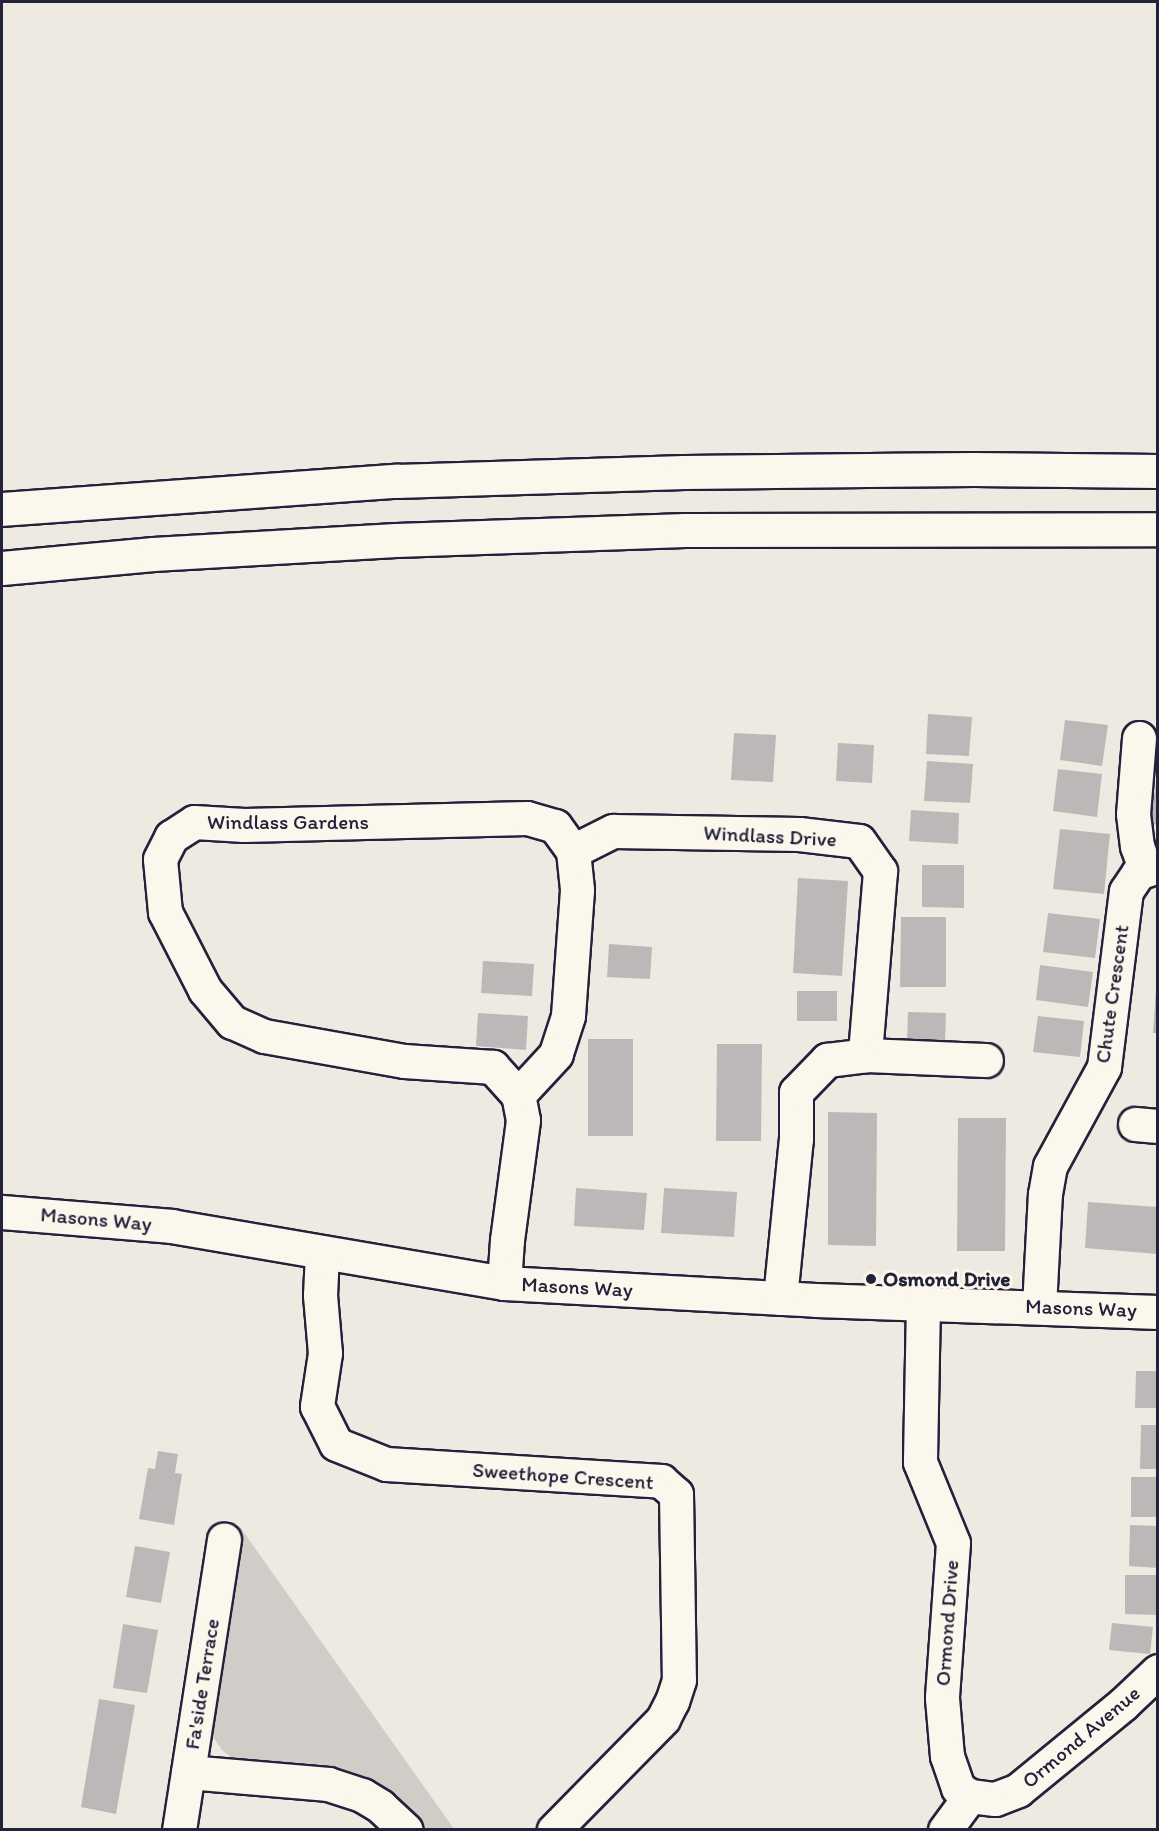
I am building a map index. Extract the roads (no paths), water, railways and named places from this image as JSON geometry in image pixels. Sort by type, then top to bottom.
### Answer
[{"type":"main road","points":[[2,509],[396,481],[684,471],[1158,471]]},
{"type":"main road","points":[[2,568],[153,554],[408,539],[685,530],[1158,529]]},
{"type":"main road","points":[[1139,738],[1133,814],[1137,846],[1151,867]]},
{"type":"main road","name":"Windlass Gardens","points":[[518,1095],[493,1067],[404,1061],[264,1036],[232,1022],[206,990],[165,912],[160,860],[171,837],[194,822],[244,825],[526,818],[555,826],[573,850]]},
{"type":"main road","name":"Windlass Drive","points":[[573,850],[613,831],[799,834],[859,841],[880,871],[865,1055]]},
{"type":"main road","points":[[504,1283],[507,1240],[523,1120],[518,1095],[556,1054],[568,1016],[577,891],[573,850]]},
{"type":"main road","name":"Chute Crescent","points":[[1039,1307],[1047,1178],[1054,1155],[1104,1066],[1126,891],[1132,879],[1151,867]]},
{"type":"main road","points":[[780,1298],[796,1139],[796,1092],[827,1060],[865,1055],[986,1060]]},
{"type":"main road","name":"Masons Way","points":[[2,1212],[171,1226],[504,1283],[780,1298],[1158,1312]]},
{"type":"main road","name":"Sweethope Crescent","points":[[322,1253],[320,1295],[325,1353],[317,1406],[336,1444],[386,1464],[661,1481],[676,1494],[679,1680],[672,1701],[663,1719],[554,1830]]},
{"type":"main road","name":"Ormond Drive","points":[[923,1303],[920,1462],[953,1543],[942,1698],[947,1756],[957,1788],[970,1796]]},
{"type":"main road","name":"Fa'side Terrace","points":[[179,1830],[224,1539]]},
{"type":"main road","name":"Ormond Avenue","points":[[970,1796],[995,1799],[1018,1790],[1123,1704],[1158,1671]]},
{"type":"main road","points":[[188,1772],[337,1786],[380,1806],[406,1830]]},
{"type":"main road","points":[[945,1830],[970,1796]]},
{"type":"place","name":"Osmond Drive","points":[[871,1279]]}]
